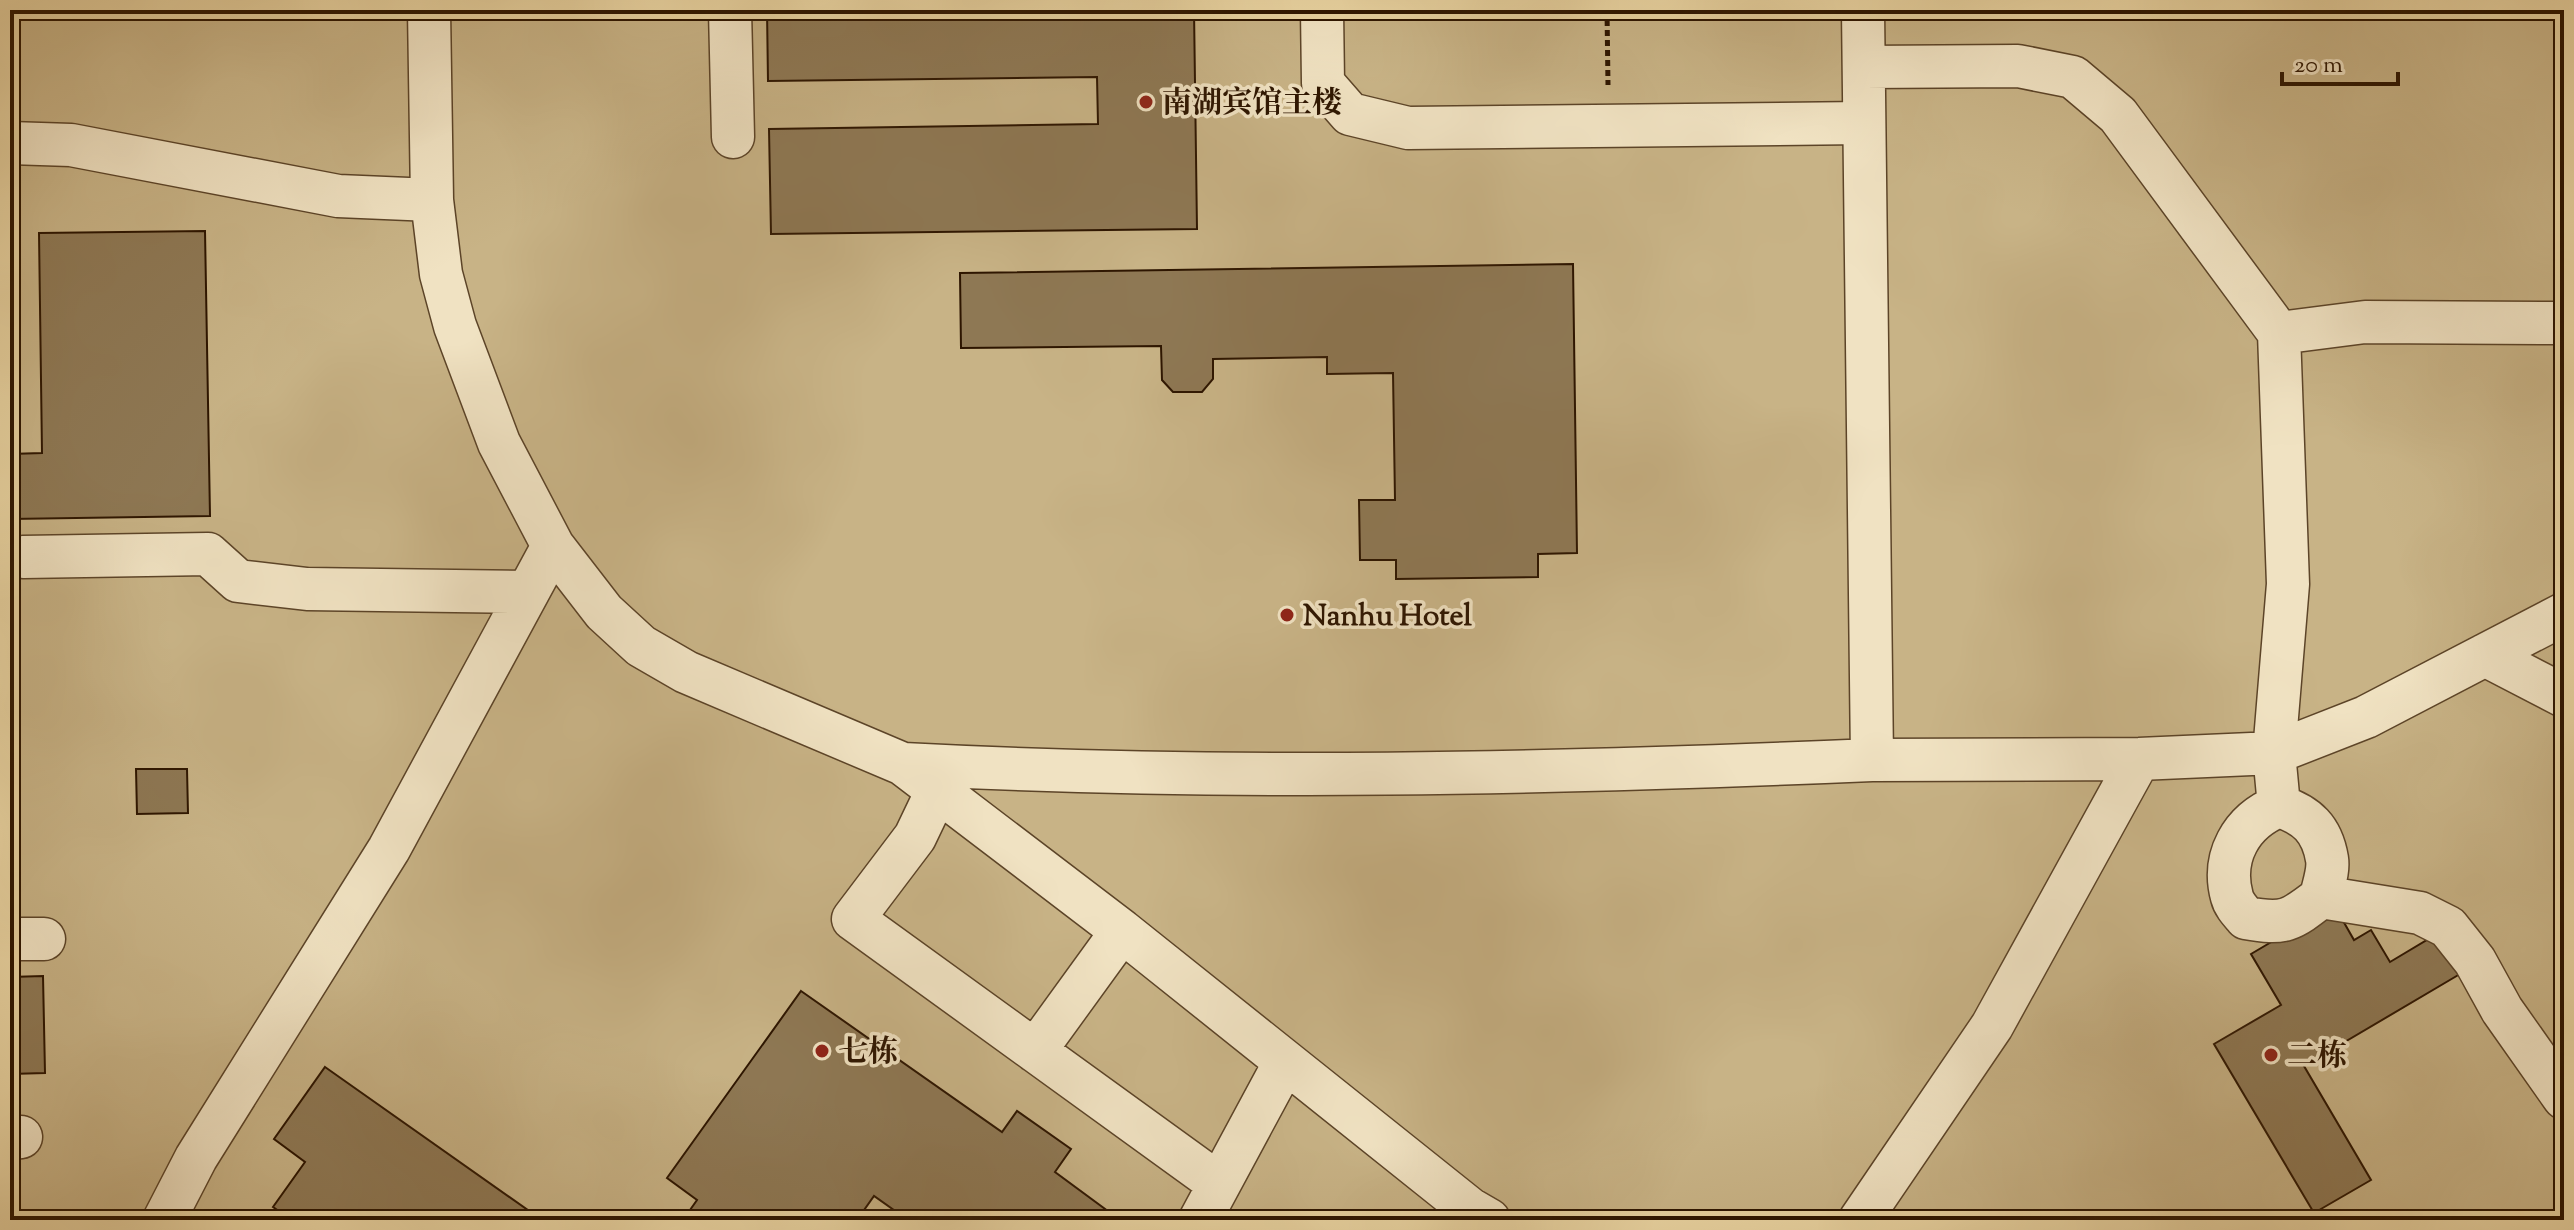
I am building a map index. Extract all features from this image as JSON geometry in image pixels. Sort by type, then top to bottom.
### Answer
[{"type":"lane","points":[[429,10],[432,200],[441,274],[455,326],[499,443],[553,546],[604,612],[641,646],[686,672],[903,764],[1122,931],[1470,1209],[1489,1220]]},
{"type":"lane","points":[[730,10],[733,137]]},
{"type":"lane","points":[[1322,10],[1323,83],[1350,114],[1408,128],[1863,123]]},
{"type":"lane","points":[[1863,10],[1872,760]]},
{"type":"lane","points":[[1864,67],[2018,66],[2073,77],[2118,115],[2279,333],[2288,584],[2274,753],[2279,806]]},
{"type":"lane","points":[[10,143],[71,145],[338,196],[432,200]]},
{"type":"lane","points":[[2279,333],[2365,322],[2564,323]]},
{"type":"lane","points":[[164,1220],[196,1158],[389,849],[553,546]]},
{"type":"lane","points":[[23,557],[208,554],[238,581],[307,589],[528,592]]},
{"type":"lane","points":[[903,764],[1017,770],[1325,773],[1624,771],[1872,760],[2139,759],[2274,753],[2366,717],[2564,614]]},
{"type":"lane","points":[[2485,655],[2564,696]]},
{"type":"lane","points":[[1860,1220],[1992,1026],[2139,759]]},
{"type":"lane","points":[[937,791],[915,837],[853,919],[1219,1184]]},
{"type":"lane","points":[[2279,806],[2300,813],[2316,829],[2328,861],[2321,897],[2292,919],[2270,922],[2246,918],[2232,899],[2229,863],[2240,834],[2261,813],[2279,806]]},
{"type":"lane","points":[[2321,897],[2420,913],[2448,927],[2475,961],[2502,1010],[2564,1098]]},
{"type":"lane","points":[[1035,1051],[1122,931]]},
{"type":"lane","points":[[1200,1220],[1285,1062]]},
{"type":"path","points":[[1607,10],[1609,125]]},
{"type":"shaded area","name":"Nanhu Hotel","points":[[10,10],[2564,10],[2564,1220],[10,1220]]},
{"type":"building","name":"南湖宾馆主楼","points":[[767,10],[1194,10],[1197,229],[771,234],[769,129],[1098,124],[1097,77],[768,81]]},
{"type":"building","points":[[205,231],[210,516],[10,519],[10,454],[42,453],[39,233]]},
{"type":"building","points":[[1573,264],[1577,553],[1538,554],[1538,577],[1396,579],[1396,560],[1360,560],[1359,500],[1395,500],[1393,373],[1327,374],[1327,357],[1213,359],[1213,379],[1202,392],[1173,392],[1162,380],[1161,346],[961,348],[960,273]]},
{"type":"building","points":[[136,769],[187,769],[188,813],[137,814]]},
{"type":"building","name":"二栋","points":[[2334,905],[2354,940],[2371,930],[2390,962],[2437,934],[2460,974],[2304,1066],[2371,1180],[2314,1213],[2214,1044],[2281,1005],[2251,954]]},
{"type":"building","points":[[43,976],[45,1073],[10,1074],[10,977]]},
{"type":"building","name":"七栋","points":[[801,991],[1002,1132],[1017,1111],[1071,1149],[1055,1172],[1120,1220],[908,1220],[874,1196],[857,1220],[808,1220],[795,1211],[789,1220],[683,1220],[697,1200],[667,1178]]},
{"type":"building","points":[[325,1067],[542,1220],[292,1220],[273,1207],[305,1162],[274,1139]]},
{"type":"place","name":"南湖宾馆主楼","points":[[1146,102]]},
{"type":"place","name":"Nanhu Hotel","points":[[1287,615]]},
{"type":"place","name":"七栋","points":[[822,1051]]},
{"type":"place","name":"二栋","points":[[2271,1055]]}]
